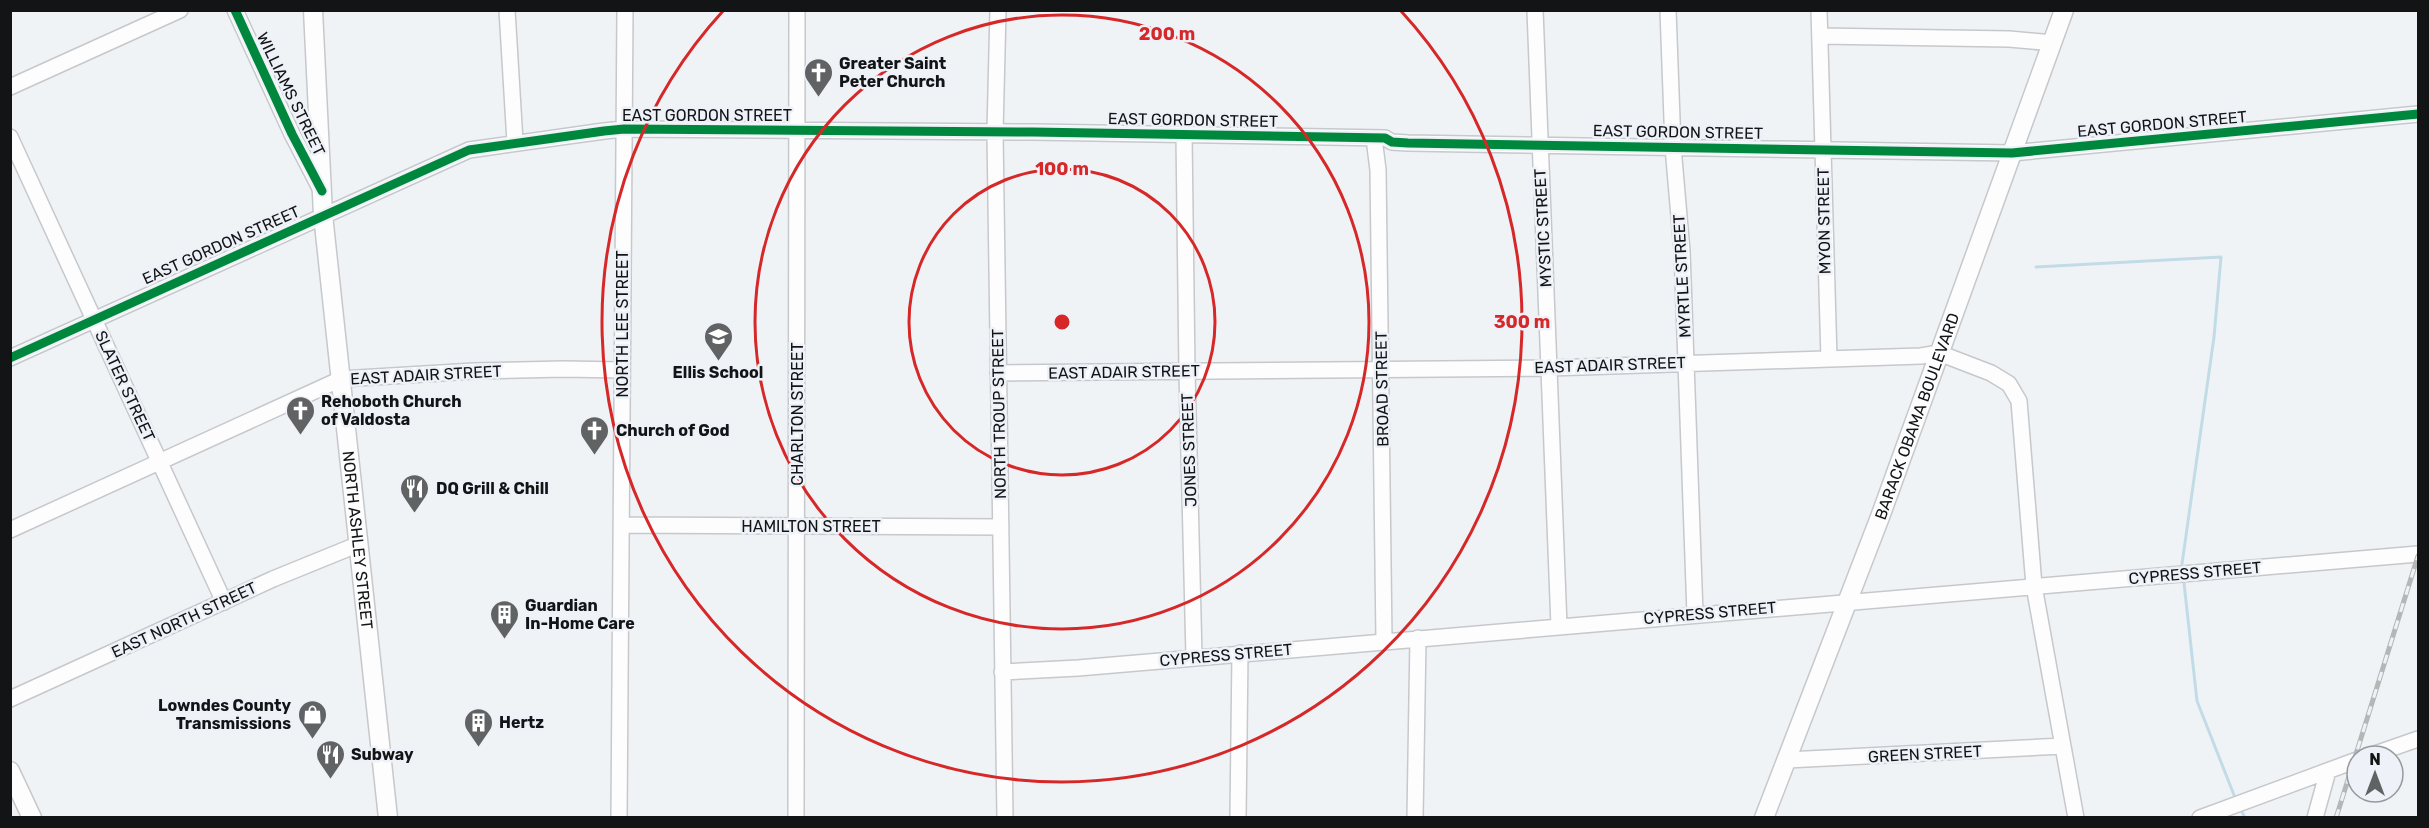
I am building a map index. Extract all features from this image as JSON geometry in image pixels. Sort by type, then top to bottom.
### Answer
[{"type":"main road","name":"NORTH ASHLEY STREET","points":[[313,10],[323,215],[388,818]]},
{"type":"main road","name":"BARACK OBAMA BOULEVARD","points":[[1764,818],[1847,602],[2064,10]]},
{"type":"main road","points":[[10,771],[32,818]]},
{"type":"street","points":[[10,87],[180,10]]},
{"type":"street","name":"WILLIAMS STREET","points":[[235,10],[292,134],[322,191]]},
{"type":"street","points":[[507,10],[515,142]]},
{"type":"street","name":"NORTH LEE STREET","points":[[619,818],[626,10]]},
{"type":"street","name":"CHARLTON STREET","points":[[796,818],[797,10]]},
{"type":"street","name":"NORTH TROUP STREET","points":[[998,10],[994,132],[1005,818]]},
{"type":"street","name":"MYSTIC STREET","points":[[1535,10],[1559,626]]},
{"type":"street","name":"MYRTLE STREET","points":[[1668,10],[1673,147],[1682,251],[1695,614]]},
{"type":"street","name":"MYON STREET","points":[[1819,10],[1829,359]]},
{"type":"street","points":[[1820,36],[2008,39],[2053,43]]},
{"type":"street","name":"EAST GORDON STREET","points":[[10,358],[469,150],[624,129],[1374,138],[1408,143],[2012,153],[2418,114]]},
{"type":"street","name":"JONES STREET","points":[[1184,135],[1186,372],[1194,657]]},
{"type":"street","name":"SLATER STREET","points":[[10,137],[224,602]]},
{"type":"street","name":"BROAD STREET","points":[[1374,138],[1377,170],[1382,370],[1384,641]]},
{"type":"street","name":"EAST ADAIR STREET","points":[[998,374],[1550,368],[1921,356],[1939,353],[2001,377],[2009,384],[2019,401],[2034,586],[2076,818]]},
{"type":"street","name":"EAST ADAIR STREET","points":[[10,530],[341,380],[474,371],[622,370]]},
{"type":"street","name":"HAMILTON STREET","points":[[621,525],[1000,527]]},
{"type":"street","name":"EAST NORTH STREET","points":[[10,699],[359,544]]},
{"type":"street","name":"CYPRESS STREET","points":[[1002,672],[2418,554]]},
{"type":"street","points":[[1415,818],[1418,638]]},
{"type":"street","points":[[1238,818],[1239,653]]},
{"type":"street","points":[[2404,744],[2418,739]]},
{"type":"street","name":"GREEN STREET","points":[[1787,760],[2063,746]]},
{"type":"street","points":[[2200,818],[2345,765]]},
{"type":"street","points":[[2315,818],[2328,771]]},
{"type":"waterway","points":[[2036,267],[2221,257],[2214,337],[2182,564]]},
{"type":"waterway","points":[[2184,583],[2197,701],[2234,795]]},
{"type":"waterway","points":[[2242,812],[2245,818]]},
{"type":"railway","points":[[2336,818],[2418,556]]},
{"type":"cycle path","points":[[235,10],[292,134],[322,191]]},
{"type":"cycle path","points":[[10,358],[469,150],[604,131],[624,129],[1033,132],[1385,138],[1392,142],[1408,143],[2012,153],[2418,114]]},
{"type":"place","name":"Greater Saint Peter Church","points":[[818,98]]},
{"type":"place","name":"Ellis School","points":[[718,362]]},
{"type":"place","name":"Rehoboth Church of Valdosta","points":[[300,436]]},
{"type":"place","name":"Church of God","points":[[595,456]]},
{"type":"place","name":"DQ Grill & Chill","points":[[415,514]]},
{"type":"place","name":"Guardian In-Home Care","points":[[504,640]]},
{"type":"place","name":"Lowndes County Transmissions","points":[[312,740]]},
{"type":"place","name":"Hertz","points":[[478,748]]},
{"type":"place","name":"Subway","points":[[330,780]]}]
